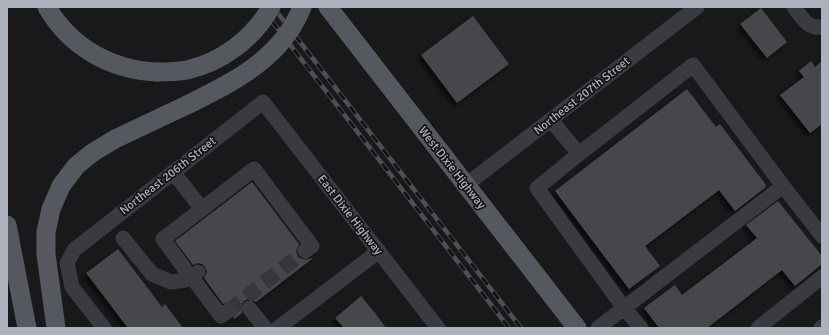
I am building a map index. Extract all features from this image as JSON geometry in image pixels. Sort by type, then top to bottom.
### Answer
[{"type":"main road","points":[[47,7],[58,24],[68,35],[92,54],[113,64],[126,68],[137,71],[157,72],[189,69],[223,56],[243,42],[252,33],[271,7]]},
{"type":"main road","points":[[56,328],[46,254],[46,232],[55,198],[68,175],[84,158],[109,143],[228,85],[254,68],[270,54],[282,40],[294,23],[302,7]]},
{"type":"main road","name":"West Dixie Highway","points":[[328,7],[577,328]]},
{"type":"main road","points":[[7,228],[27,328]]},
{"type":"street","name":"Northeast 207th Street","points":[[466,185],[697,7]]},
{"type":"street","points":[[794,7],[807,24],[818,28],[822,27]]},
{"type":"street","points":[[641,328],[624,308],[537,188],[693,65],[822,236]]},
{"type":"street","name":"Northeast 206th Street","points":[[104,328],[72,287],[67,263],[74,250],[263,102]]},
{"type":"street","name":"East Dixie Highway","points":[[263,102],[438,328]]},
{"type":"street","points":[[551,120],[579,154]]},
{"type":"street","points":[[228,311],[221,316],[193,275],[163,239],[254,169],[312,246],[305,251]]},
{"type":"street","points":[[173,172],[202,209]]},
{"type":"street","points":[[598,328],[783,186]]},
{"type":"street","points":[[110,221],[152,274],[171,282],[186,280],[193,275]]},
{"type":"street","points":[[278,328],[379,251]]},
{"type":"street","points":[[758,328],[822,277]]},
{"type":"street","points":[[249,308],[265,328]]},
{"type":"building","points":[[761,8],[787,42],[767,58],[740,24]]},
{"type":"building","points":[[473,16],[509,64],[457,103],[421,55]]},
{"type":"building","points":[[811,61],[815,67],[822,61],[822,124],[810,133],[780,95],[804,77],[799,71]]},
{"type":"building","points":[[687,89],[716,127],[720,124],[766,187],[735,211],[719,190],[645,246],[660,266],[629,289],[555,191]]},
{"type":"building","points":[[252,182],[299,244],[296,251],[298,257],[306,260],[312,259],[256,302],[248,299],[244,301],[241,305],[242,313],[234,319],[233,318],[237,311],[235,305],[228,302],[223,304],[204,278],[207,272],[205,267],[198,263],[193,265],[175,241]]},
{"type":"building","points":[[778,201],[822,256],[822,264],[795,286],[782,270],[707,328],[659,328],[644,308],[675,285],[682,295],[757,238],[746,225]]},
{"type":"building","points":[[118,249],[162,307],[165,304],[183,328],[128,328],[86,273]]},
{"type":"building","points":[[361,296],[386,328],[344,328],[335,318]]},
{"type":"tunnel","points":[[228,311],[305,251]]},
{"type":"railway","points":[[261,7],[509,328]]},
{"type":"railway","points":[[273,7],[521,328]]}]
